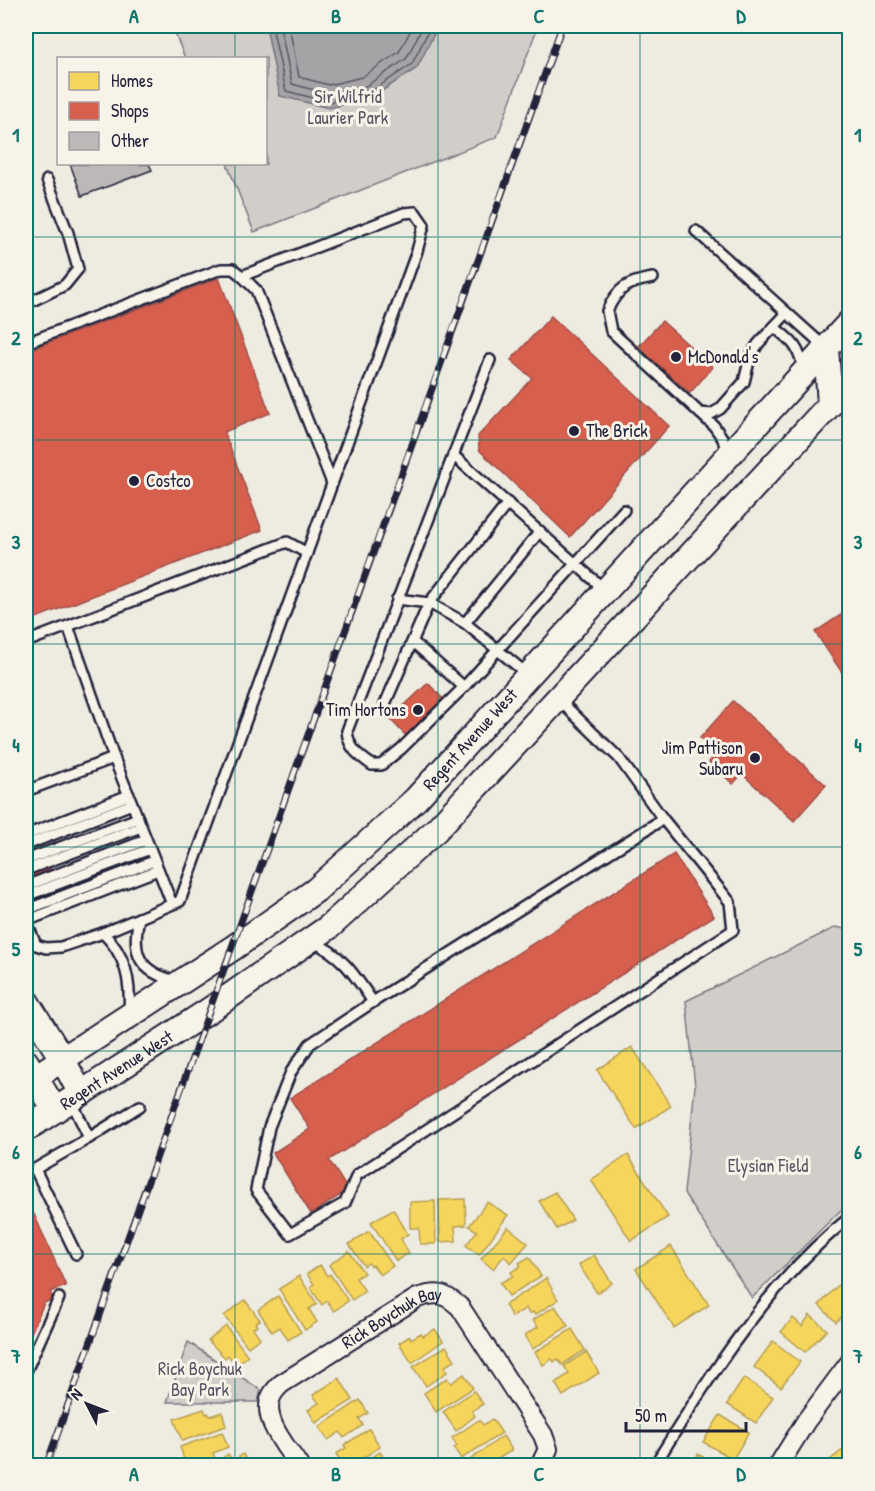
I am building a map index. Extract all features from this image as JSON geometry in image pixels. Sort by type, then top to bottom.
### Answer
[{"type":"main road","name":"Regent Avenue West","points":[[29,1074],[63,1059],[316,890],[416,799],[849,322]]},
{"type":"main road","points":[[826,348],[830,404]]},
{"type":"main road","name":"Regent Avenue West","points":[[26,1129],[211,1010],[329,927],[436,830],[849,384]]},
{"type":"main road","points":[[528,675],[557,698]]},
{"type":"main road","points":[[26,1001],[63,1059],[69,1102]]},
{"type":"main road","points":[[29,1074],[69,1102]]},
{"type":"street","name":"Rick Boychuk Bay","points":[[299,1466],[272,1423],[269,1410],[271,1396],[281,1384],[417,1298],[432,1293],[448,1296],[460,1307],[543,1435],[548,1449],[542,1464]]},
{"type":"street","points":[[781,1464],[806,1421],[849,1363]]},
{"type":"lane","points":[[26,304],[65,285],[78,270],[68,233],[47,180]]},
{"type":"lane","points":[[156,865],[26,921],[36,945],[46,948],[61,947],[103,933],[180,901],[420,243],[424,225],[415,212],[404,213],[242,276]]},
{"type":"lane","points":[[696,231],[826,348]]},
{"type":"lane","points":[[26,343],[221,269],[234,269],[255,290],[332,483]]},
{"type":"lane","points":[[653,278],[635,281],[617,292],[607,311],[611,331],[700,413],[722,437],[728,456]]},
{"type":"lane","points":[[700,413],[711,414],[729,400],[744,382],[750,357],[758,344],[787,313]]},
{"type":"lane","points":[[774,327],[801,353],[804,373]]},
{"type":"lane","points":[[490,360],[347,731],[348,743],[372,765],[381,765],[402,748],[464,687],[624,510]]},
{"type":"lane","points":[[453,455],[605,590]]},
{"type":"lane","points":[[385,705],[414,643],[429,603],[508,503]]},
{"type":"lane","points":[[465,623],[540,531]]},
{"type":"lane","points":[[26,642],[286,542],[307,553]]},
{"type":"lane","points":[[397,599],[429,603],[465,623],[528,675]]},
{"type":"lane","points":[[68,626],[114,758],[172,904]]},
{"type":"lane","points":[[414,643],[464,687]]},
{"type":"lane","points":[[557,698],[619,758],[663,819],[730,902],[733,930],[357,1175],[345,1203],[290,1234],[256,1190],[269,1128],[291,1072],[310,1044],[663,819]]},
{"type":"lane","points":[[26,791],[114,758]]},
{"type":"lane","points":[[26,835],[130,800]]},
{"type":"lane","points":[[26,845],[130,800]]},
{"type":"lane","points":[[26,861],[139,822]]},
{"type":"lane","points":[[26,870],[139,822]]},
{"type":"lane","points":[[26,886],[148,844]]},
{"type":"lane","points":[[26,896],[148,844]]},
{"type":"lane","points":[[26,910],[156,865]]},
{"type":"lane","points":[[139,918],[135,934],[136,948],[141,962],[150,972],[181,982]]},
{"type":"lane","points":[[103,933],[115,944],[127,972],[130,991],[128,1017]]},
{"type":"lane","points":[[310,941],[328,948],[351,968],[373,1002]]},
{"type":"lane","points":[[69,1102],[89,1137]]},
{"type":"lane","points":[[76,1254],[35,1169],[140,1106]]},
{"type":"lane","points":[[654,1466],[714,1368],[758,1310],[789,1274],[849,1217]]},
{"type":"lane","points":[[26,1371],[59,1298]]},
{"type":"green space","name":"Sir Wilfrid Laurier Park","points":[[172,26],[538,26],[497,137],[254,232],[227,165],[267,165],[267,57],[185,57]]},
{"type":"green space","name":"Elysian Field","points":[[836,927],[849,930],[849,1202],[752,1298],[684,1193],[695,1086],[686,1001]]},
{"type":"green space","name":"Rick Boychuk Bay Park","points":[[188,1342],[261,1390],[258,1402],[167,1402]]},
{"type":"water","points":[[266,26],[438,26],[417,68],[371,98],[329,108],[280,96]]},
{"type":"building: Homes","points":[[632,1047],[671,1106],[636,1129],[597,1070]]},
{"type":"building: Homes","points":[[628,1155],[668,1217],[631,1241],[591,1180]]},
{"type":"building: Homes","points":[[555,1192],[573,1220],[557,1229],[539,1201]]},
{"type":"building: Homes","points":[[465,1199],[466,1225],[455,1226],[456,1241],[440,1242],[439,1200]]},
{"type":"building: Homes","points":[[435,1201],[436,1244],[420,1244],[419,1228],[410,1228],[410,1202]]},
{"type":"building: Homes","points":[[487,1202],[508,1215],[479,1255],[466,1245],[477,1231],[469,1226]]},
{"type":"building: Homes","points":[[393,1209],[408,1234],[401,1239],[409,1253],[396,1261],[371,1222]]},
{"type":"building: Homes","points":[[508,1227],[528,1243],[511,1263],[504,1256],[493,1269],[481,1259]]},
{"type":"building: Homes","points":[[369,1231],[393,1266],[380,1275],[373,1265],[368,1263],[364,1266],[349,1244]]},
{"type":"building: Homes","points":[[671,1246],[709,1305],[674,1328],[636,1269]]},
{"type":"building: Homes","points":[[349,1251],[364,1273],[356,1278],[365,1291],[352,1300],[329,1265]]},
{"type":"building: Homes","points":[[594,1255],[612,1283],[597,1293],[579,1265]]},
{"type":"building: Homes","points":[[529,1257],[541,1276],[509,1296],[500,1283],[513,1276],[511,1272]]},
{"type":"building: Homes","points":[[320,1265],[327,1276],[330,1274],[348,1301],[334,1311],[327,1301],[322,1305],[310,1287],[314,1284],[307,1274]]},
{"type":"building: Homes","points":[[299,1276],[317,1304],[309,1309],[317,1322],[305,1330],[279,1289]]},
{"type":"building: Homes","points":[[546,1278],[558,1300],[535,1315],[533,1312],[529,1314],[526,1308],[512,1317],[505,1305]]},
{"type":"building: Homes","points":[[839,1284],[850,1294],[850,1308],[836,1322],[819,1305]]},
{"type":"building: Homes","points":[[278,1296],[301,1332],[288,1340],[280,1327],[272,1332],[258,1310]]},
{"type":"building: Homes","points":[[245,1300],[260,1320],[253,1328],[260,1338],[248,1347],[224,1316]]},
{"type":"building: Homes","points":[[555,1306],[568,1326],[533,1349],[525,1335],[538,1327],[533,1320]]},
{"type":"building: Homes","points":[[810,1315],[827,1330],[805,1352],[781,1332],[793,1318],[802,1326]]},
{"type":"building: Homes","points":[[226,1326],[248,1356],[236,1365],[228,1355],[225,1358],[208,1340]]},
{"type":"building: Homes","points":[[435,1329],[443,1341],[412,1363],[399,1343],[410,1336],[411,1339],[421,1333],[423,1336]]},
{"type":"building: Homes","points":[[572,1329],[585,1350],[562,1365],[558,1359],[554,1362],[552,1359],[543,1365],[535,1352]]},
{"type":"building: Homes","points":[[773,1341],[800,1362],[781,1387],[754,1367]]},
{"type":"building: Homes","points":[[446,1346],[455,1360],[444,1367],[447,1372],[426,1386],[413,1367]]},
{"type":"building: Homes","points":[[586,1352],[599,1373],[563,1396],[555,1383],[569,1374],[564,1366]]},
{"type":"building: Homes","points":[[464,1374],[473,1388],[436,1412],[424,1393],[447,1378],[451,1383]]},
{"type":"building: Homes","points":[[339,1378],[353,1400],[316,1423],[308,1410],[319,1403],[313,1395]]},
{"type":"building: Homes","points":[[744,1378],[773,1397],[756,1423],[727,1404]]},
{"type":"building: Homes","points":[[474,1391],[483,1404],[472,1411],[475,1416],[456,1431],[443,1412]]},
{"type":"building: Homes","points":[[360,1400],[368,1413],[359,1419],[363,1425],[344,1438],[340,1432],[328,1440],[319,1427]]},
{"type":"building: Homes","points":[[204,1409],[210,1416],[222,1412],[226,1426],[182,1441],[174,1419]]},
{"type":"building: Homes","points":[[720,1415],[749,1432],[733,1459],[703,1442]]},
{"type":"building: Homes","points":[[492,1419],[502,1433],[461,1459],[454,1448],[457,1446],[452,1438],[479,1420],[483,1425]]},
{"type":"building: Homes","points":[[369,1429],[380,1447],[350,1466],[344,1466],[336,1454],[346,1448],[344,1445]]},
{"type":"building: Homes","points":[[222,1432],[228,1447],[213,1453],[215,1459],[195,1466],[186,1466],[180,1447]]},
{"type":"building: Homes","points":[[503,1436],[512,1450],[498,1459],[503,1466],[475,1466],[471,1459]]},
{"type":"building: Homes","points":[[849,1445],[850,1466],[834,1466],[830,1460]]},
{"type":"building: Homes","points":[[380,1452],[389,1466],[359,1466]]},
{"type":"building: Homes","points":[[228,1454],[233,1461],[243,1454],[250,1466],[211,1466]]},
{"type":"building: Homes","points":[[698,1454],[718,1466],[691,1466]]},
{"type":"building: Shops","name":"Costco","points":[[219,278],[270,413],[224,432],[262,530],[26,622],[26,351]]},
{"type":"building: Shops","name":"The Brick","points":[[551,316],[669,426],[570,537],[479,450],[478,436],[532,378],[511,360]]},
{"type":"building: Shops","name":"McDonald's","points":[[662,321],[713,367],[690,393],[638,347]]},
{"type":"building: Shops","points":[[850,609],[850,675],[845,677],[815,632]]},
{"type":"building: Shops","name":"Tim Hortons","points":[[428,683],[445,701],[407,737],[390,719]]},
{"type":"building: Shops","name":"Jim Pattison Subaru","points":[[733,701],[826,785],[794,821],[742,774],[733,784],[709,762],[717,754],[700,738]]},
{"type":"building: Shops","points":[[35,828],[65,910],[43,919],[26,871],[26,832]]},
{"type":"building: Shops","points":[[674,854],[714,916],[329,1160],[348,1190],[311,1214],[273,1153],[310,1129],[290,1098]]},
{"type":"building: Shops","points":[[33,1212],[66,1286],[50,1292],[53,1299],[44,1303],[29,1338],[26,1339],[26,1215]]},
{"type":"building: Other","points":[[70,165],[150,165],[152,170],[82,196]]},
{"type":"railway","points":[[46,1466],[562,26]]},
{"type":"place","name":"McDonald's","points":[[676,357]]},
{"type":"place","name":"The Brick","points":[[574,431]]},
{"type":"place","name":"Costco","points":[[134,481]]},
{"type":"place","name":"Tim Hortons","points":[[418,710]]},
{"type":"place","name":"Jim Pattison Subaru","points":[[755,758]]}]
